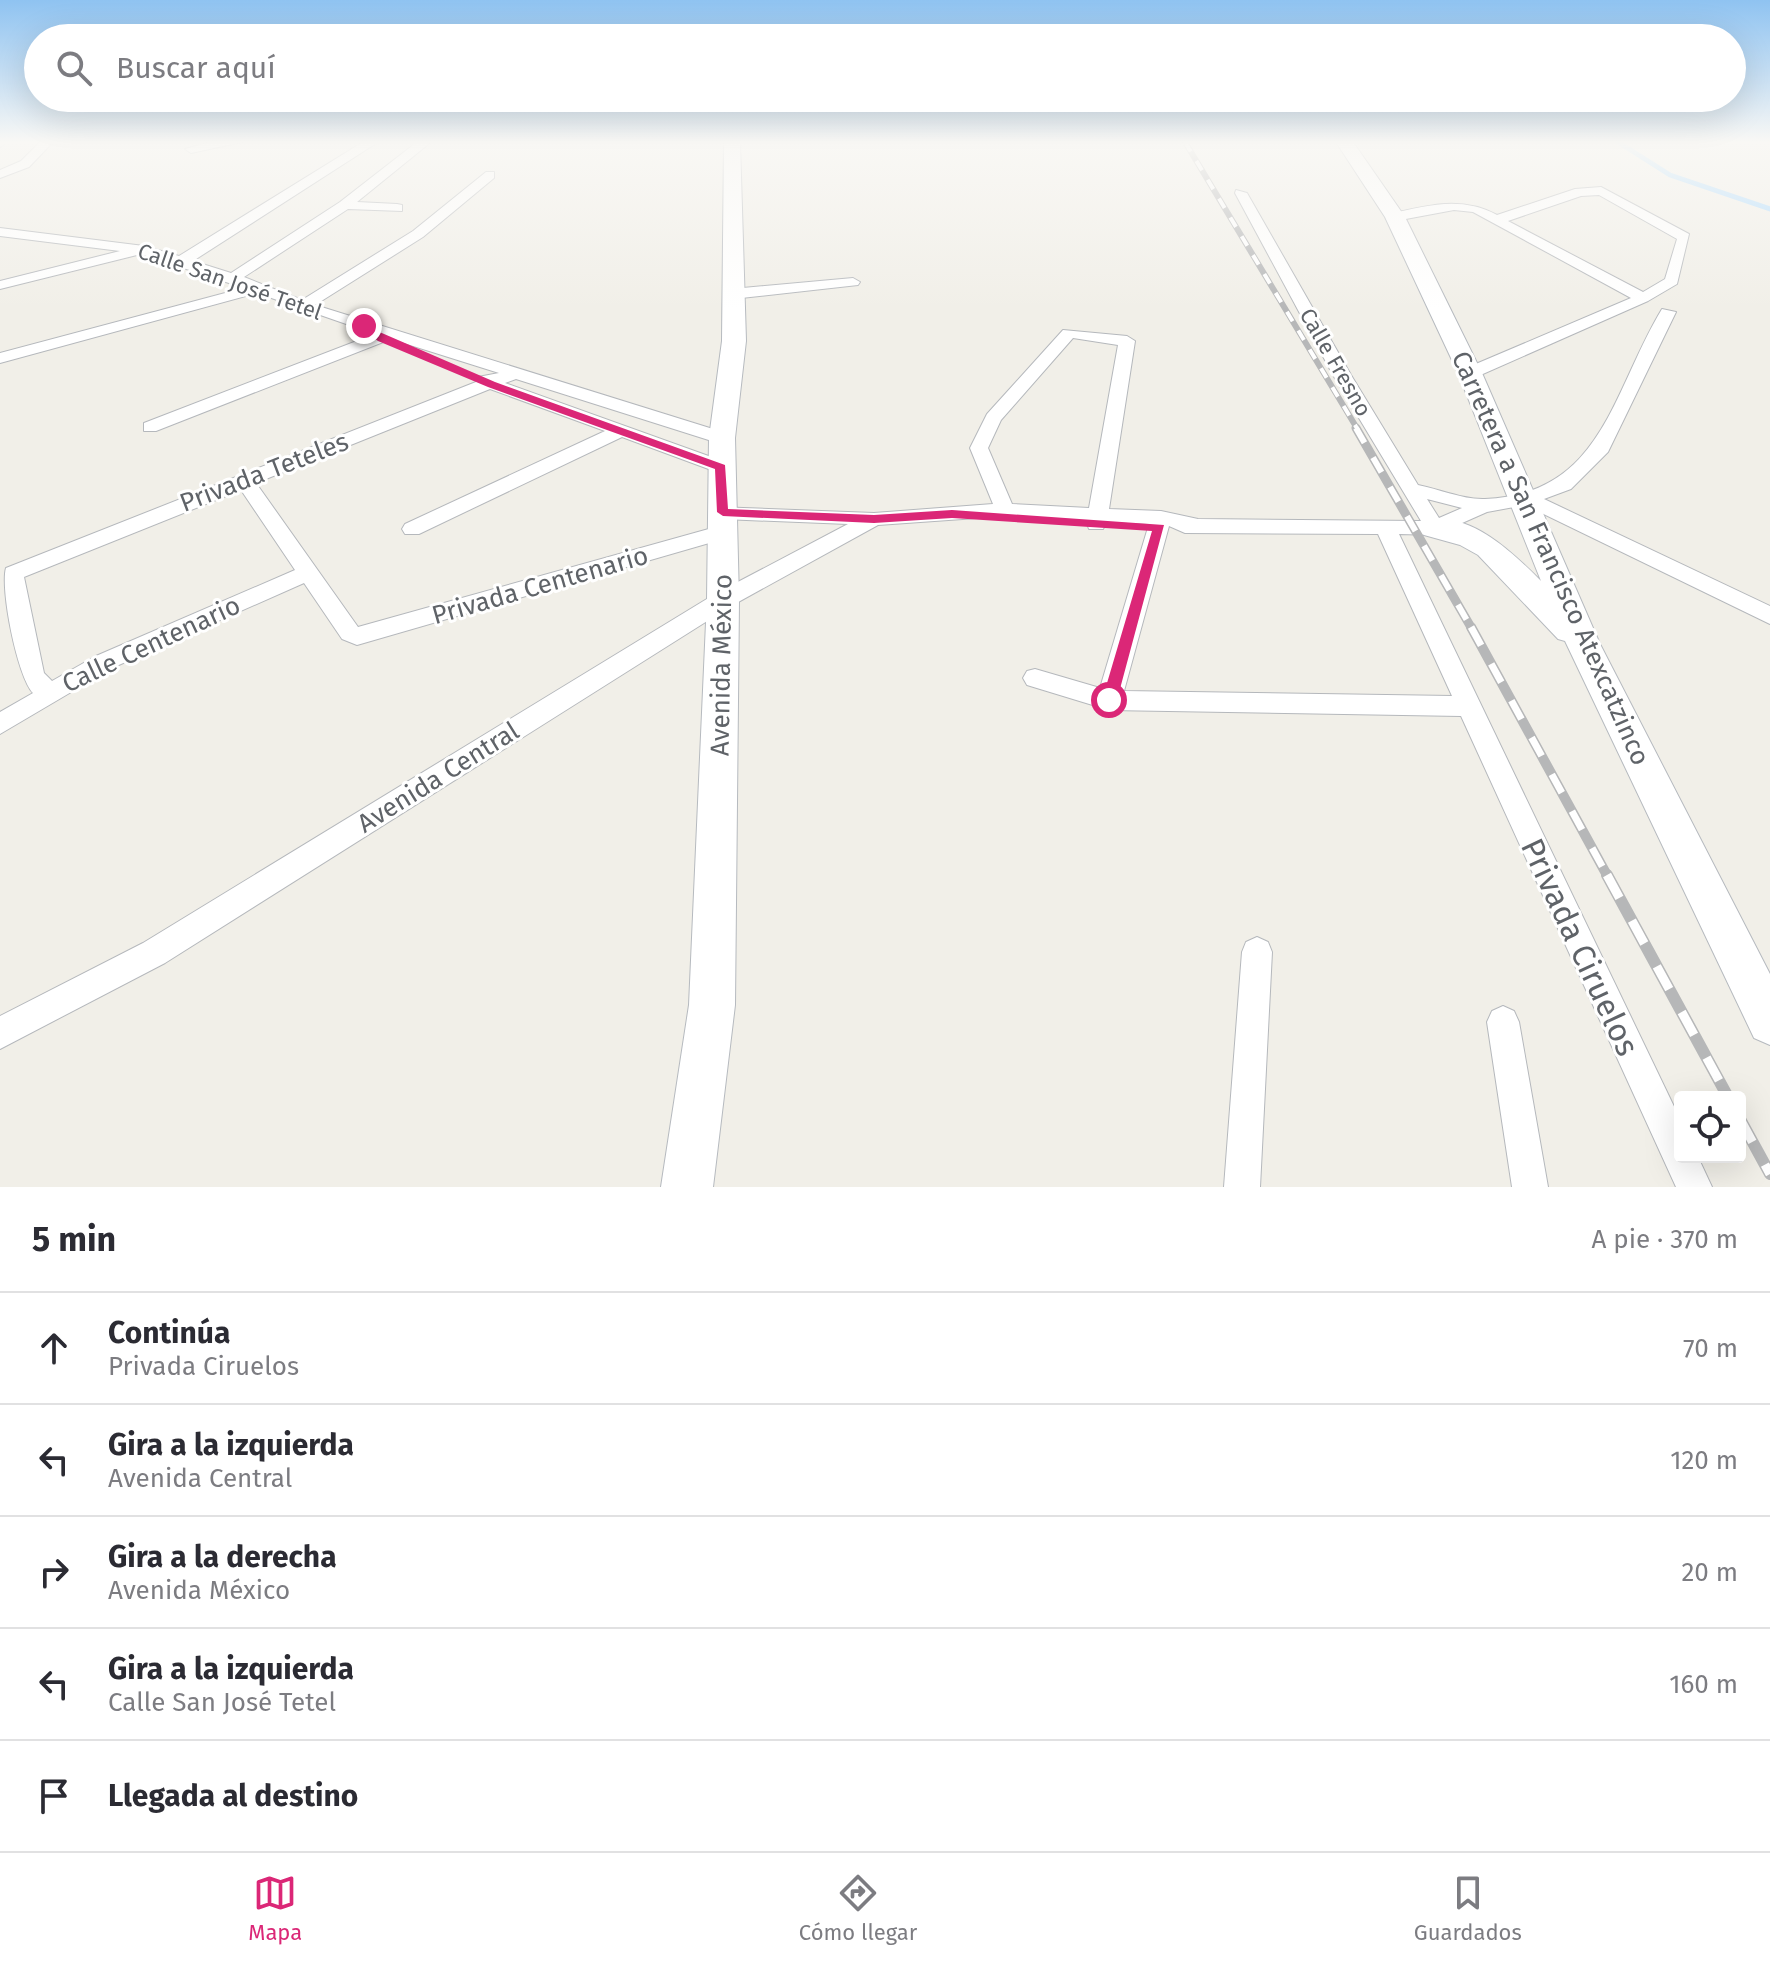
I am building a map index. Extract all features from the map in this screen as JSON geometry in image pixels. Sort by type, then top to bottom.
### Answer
[{"type":"street","points":[[182,261],[284,197]]},
{"type":"street","points":[[233,278],[355,197]]},
{"type":"street","points":[[303,306],[418,234],[463,197]]},
{"type":"street","name":"Avenida México","points":[[687,1187],[712,1005],[723,600],[721,452],[734,341],[732,197]]},
{"type":"street","name":"Calle Fresno","points":[[1243,197],[1328,350],[1435,528]]},
{"type":"street","name":"Carretera a San Francisco Atexcatzinco","points":[[1382,197],[1395,217],[1470,373],[1583,644],[1770,1022]]},
{"type":"street","points":[[1499,219],[1564,197]]},
{"type":"street","points":[[1470,373],[1643,298],[1672,281],[1684,237],[1613,197]]},
{"type":"street","points":[[345,205],[397,208]]},
{"type":"street","points":[[1395,217],[1465,205],[1499,219],[1643,298]]},
{"type":"street","name":"Calle San José Tetel","points":[[0,232],[144,250],[182,261],[387,335],[492,384],[622,430],[721,452]]},
{"type":"street","points":[[0,285],[144,250]]},
{"type":"street","points":[[732,294],[853,282]]},
{"type":"street","points":[[0,358],[259,288]]},
{"type":"street","name":"Avenida Central","points":[[952,514],[1198,526],[1435,528],[1482,506],[1524,499],[1564,485],[1601,448],[1668,312]]},
{"type":"street","points":[[1005,510],[979,448],[993,418],[1069,333],[1127,341],[1097,519]]},
{"type":"street","points":[[150,427],[387,335]]},
{"type":"street","name":"Calle San José Tetel","points":[[387,335],[515,373],[721,452]]},
{"type":"street","name":"Privada Teteles","points":[[48,693],[33,677],[12,584],[14,573],[515,373]]},
{"type":"street","points":[[412,529],[622,430]]},
{"type":"street","points":[[244,480],[307,573]]},
{"type":"street","name":"Avenida Central","points":[[1411,489],[1482,506]]},
{"type":"street","points":[[1524,499],[1770,616]]},
{"type":"street","name":"Avenida Central","points":[[723,522],[874,519],[1005,510],[1097,519]]},
{"type":"street","name":"Avenida Central","points":[[0,1033],[154,953],[723,600],[874,519]]},
{"type":"street","name":"Privada Centenario","points":[[307,573],[350,633],[357,637],[723,522]]},
{"type":"street","points":[[1109,700],[1160,523]]},
{"type":"street","points":[[1435,528],[1471,538],[1489,548],[1583,644]]},
{"type":"street","name":"Privada Ciruelos","points":[[1386,529],[1694,1187]]},
{"type":"street","name":"Calle Centenario","points":[[0,724],[104,662],[307,573]]},
{"type":"street","points":[[1035,678],[1109,700],[1467,706]]},
{"type":"street","points":[[1242,1187],[1257,952]]},
{"type":"street","points":[[1503,1022],[1530,1187]]},
{"type":"waterway","points":[[1736,197],[1770,209]]},
{"type":"railway","points":[[1218,197],[1358,430]]},
{"type":"railway","points":[[1356,428],[1472,629]]},
{"type":"railway","points":[[1471,627],[1608,877]]},
{"type":"railway","points":[[1607,875],[1725,1091]]},
{"type":"railway","points":[[1746,1130],[1770,1174]]},
{"type":"route","points":[[364,326],[381,339],[492,384],[721,467],[723,512],[874,519],[952,514],[1005,520],[1160,527],[1109,700]]}]
